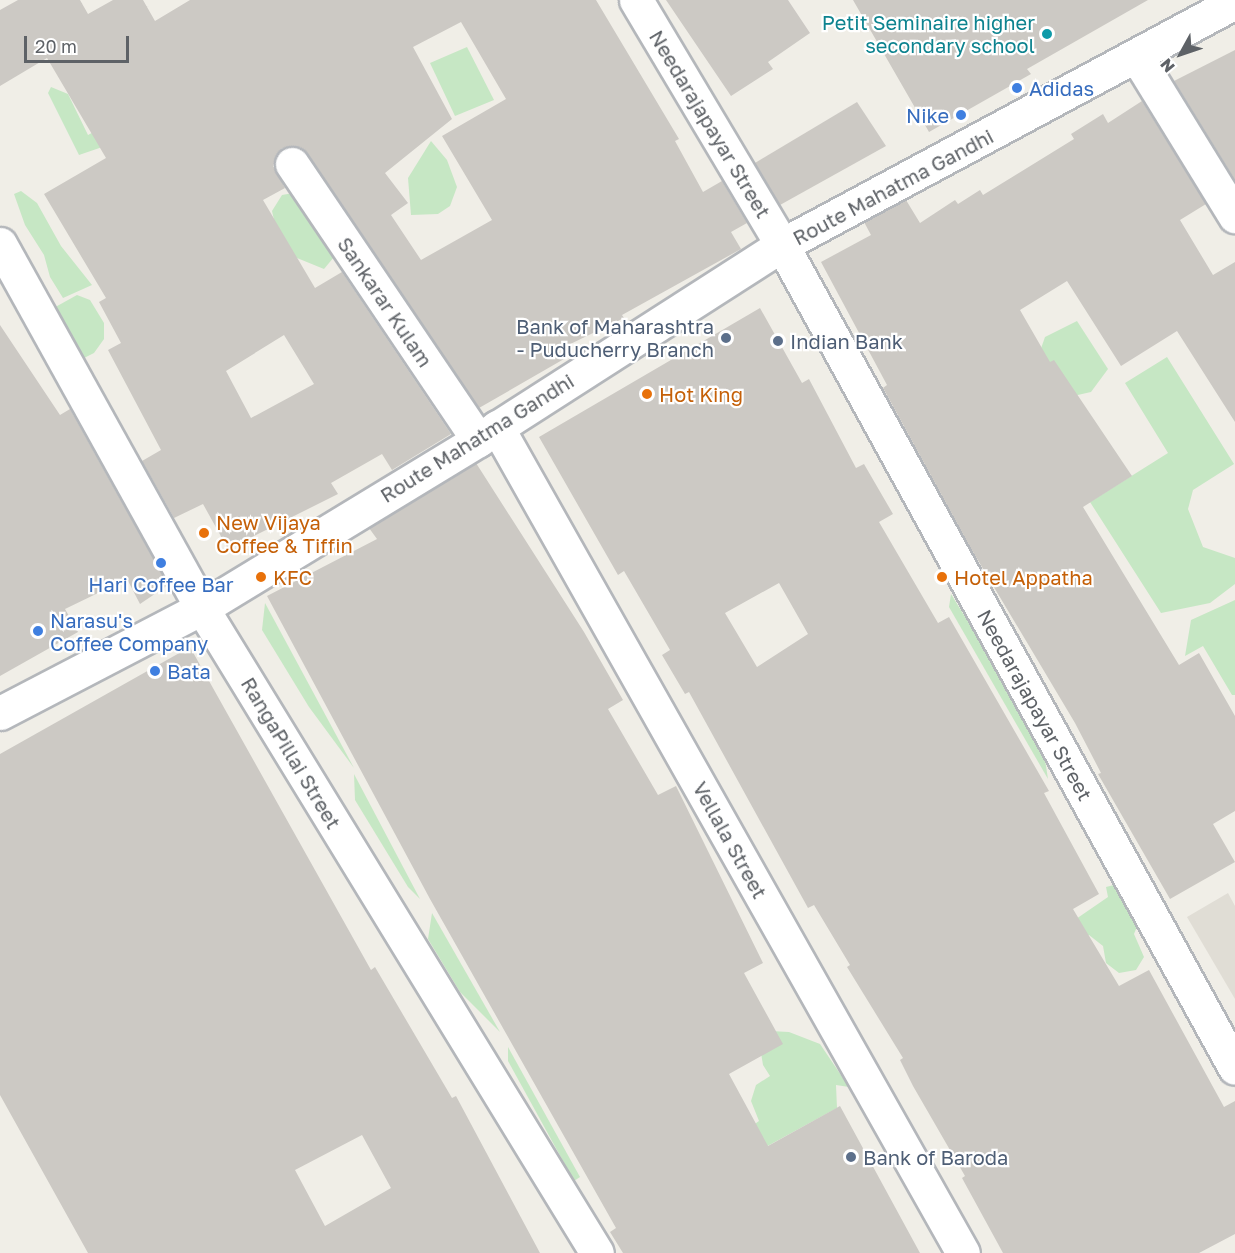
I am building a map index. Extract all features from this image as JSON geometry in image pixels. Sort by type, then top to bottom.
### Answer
[{"type":"street","name":"Needarajapayar Street","points":[[636,0],[782,245],[1235,1068]]},
{"type":"street","name":"Route Mahatma Gandhi","points":[[0,713],[202,608],[487,433],[782,245],[1137,57],[1235,2]]},
{"type":"street","points":[[1137,57],[1235,216]]},
{"type":"street","name":"Sankarar Kulam","points":[[292,164],[487,433]]},
{"type":"street","name":"RangaPillai Street","points":[[0,244],[202,608],[597,1253]]},
{"type":"street","name":"Vellala Street","points":[[487,433],[963,1253]]},
{"type":"shaded area","points":[[1228,893],[1235,906],[1235,999],[1187,917]]},
{"type":"green space","points":[[467,47],[494,100],[455,116],[430,63]]},
{"type":"green space","points":[[51,87],[68,94],[88,135],[115,121],[114,143],[79,155],[48,93]]},
{"type":"green space","points":[[431,141],[447,160],[457,187],[450,206],[438,214],[411,215],[408,178]]},
{"type":"green space","points":[[21,191],[37,203],[61,246],[92,285],[63,298],[50,277],[44,255],[25,225],[14,194]]},
{"type":"green space","points":[[299,192],[334,257],[324,269],[297,258],[278,237],[272,211],[282,195]]},
{"type":"green space","points":[[77,295],[90,300],[104,323],[104,339],[94,353],[80,360],[50,310]]},
{"type":"green space","points":[[1077,321],[1108,369],[1091,392],[1060,399],[1031,377],[1045,337]]},
{"type":"green space","points":[[1167,357],[1234,464],[1193,490],[1188,509],[1203,547],[1235,558],[1235,584],[1210,603],[1161,613],[1090,502],[1168,453],[1125,383]]},
{"type":"green space","points":[[951,594],[1021,708],[1044,753],[1048,779],[949,607]]},
{"type":"green space","points":[[1235,600],[1235,695],[1232,695],[1203,646],[1185,656],[1191,620]]},
{"type":"green space","points":[[265,603],[354,768],[309,707],[262,630]]},
{"type":"green space","points":[[354,774],[420,899],[408,887],[355,800]]},
{"type":"green space","points":[[1114,885],[1138,924],[1134,934],[1144,957],[1136,970],[1119,973],[1106,963],[1103,946],[1089,935],[1068,935],[1076,919],[1108,897],[1106,887]]},
{"type":"green space","points":[[432,913],[500,1032],[460,992],[428,939]]},
{"type":"green space","points":[[770,1031],[789,1032],[820,1044],[849,1087],[836,1085],[837,1108],[760,1150],[725,1145],[759,1121],[751,1101],[756,1085],[770,1076],[763,1065],[760,1047]]},
{"type":"green space","points":[[508,1047],[580,1177],[574,1181],[508,1061]]},
{"type":"building","points":[[18,0],[80,0],[88,14],[113,0],[143,0],[155,21],[190,0],[596,0],[679,139],[675,141],[703,192],[722,181],[747,223],[731,232],[741,249],[622,315],[624,318],[558,350],[564,359],[479,408],[308,154],[300,147],[282,148],[273,166],[285,188],[263,200],[315,288],[342,272],[451,434],[392,470],[382,454],[331,483],[338,494],[228,549],[203,504],[174,518],[142,461],[161,450],[108,350],[121,343],[99,302],[106,298],[44,194],[106,158],[47,58],[0,86],[0,10]],"holes":[[[461,22],[506,99],[442,136],[492,220],[421,260],[391,215],[408,203],[385,173],[452,119],[413,47]],[[284,335],[314,384],[251,418],[226,371]]]},
{"type":"building","points":[[666,0],[788,0],[810,33],[768,62],[773,69],[731,96]]},
{"type":"building","points":[[853,0],[1148,0],[1027,69],[1031,74],[929,132]]},
{"type":"building","points":[[1235,50],[1235,180],[1174,81]]},
{"type":"building","points":[[1142,101],[1206,204],[1180,220],[1213,275],[1235,262],[1235,422],[1177,331],[1121,366],[1067,281],[1020,310],[1050,362],[1054,360],[1132,476],[1083,507],[1179,665],[1199,653],[1235,716],[1235,811],[1213,824],[1235,862],[1170,899],[1098,774],[1101,773],[1075,723],[970,547],[883,388],[887,385],[821,262],[871,235],[864,222],[906,200],[920,223],[955,200],[958,204],[980,190],[983,195],[1074,139],[1071,134],[1103,114],[1108,123]]},
{"type":"building","points":[[857,102],[886,146],[780,205],[755,163]]},
{"type":"building","points":[[760,308],[802,383],[809,379],[856,468],[864,464],[893,514],[879,522],[938,623],[949,617],[1049,791],[1044,793],[1099,894],[1073,909],[1119,986],[1149,970],[1224,1107],[1235,1101],[1235,1234],[1199,1253],[1003,1253],[962,1178],[965,1176],[913,1086],[900,1060],[903,1058],[847,967],[850,965],[814,905],[808,908],[689,692],[685,694],[662,655],[670,650],[624,571],[618,575],[539,437]],"holes":[[[779,583],[808,634],[757,667],[725,613]]]},
{"type":"building","points":[[0,325],[60,415],[70,409],[168,585],[140,604],[127,579],[65,609],[78,632],[0,676]]},
{"type":"building","points":[[476,463],[584,632],[623,700],[608,709],[658,795],[676,786],[763,963],[744,973],[783,1044],[729,1074],[768,1146],[840,1106],[920,1253],[623,1253],[610,1232],[616,1228],[430,899],[267,596],[377,539],[369,528]]},
{"type":"building","points":[[190,647],[371,970],[375,967],[452,1098],[456,1096],[540,1253],[88,1253],[0,1095],[0,754]],"holes":[[[362,1135],[391,1188],[325,1226],[295,1170]]]},
{"type":"place","name":"Petit Seminaire higher secondary school","points":[[1047,34]]},
{"type":"place","name":"Adidas","points":[[1017,88]]},
{"type":"place","name":"Nike","points":[[961,115]]},
{"type":"place","name":"Bank of Maharashtra - Puducherry Branch","points":[[726,338]]},
{"type":"place","name":"Indian Bank","points":[[778,341]]},
{"type":"place","name":"Hot King","points":[[647,394]]},
{"type":"place","name":"New Vijaya Coffee & Tiffin","points":[[204,533]]},
{"type":"place","name":"Hari Coffee Bar","points":[[161,563]]},
{"type":"place","name":"KFC","points":[[261,577]]},
{"type":"place","name":"Hotel Appatha","points":[[942,577]]},
{"type":"place","name":"Narasu's Coffee Company","points":[[38,631]]},
{"type":"place","name":"Bata","points":[[155,671]]},
{"type":"place","name":"Bank of Baroda","points":[[851,1157]]}]
